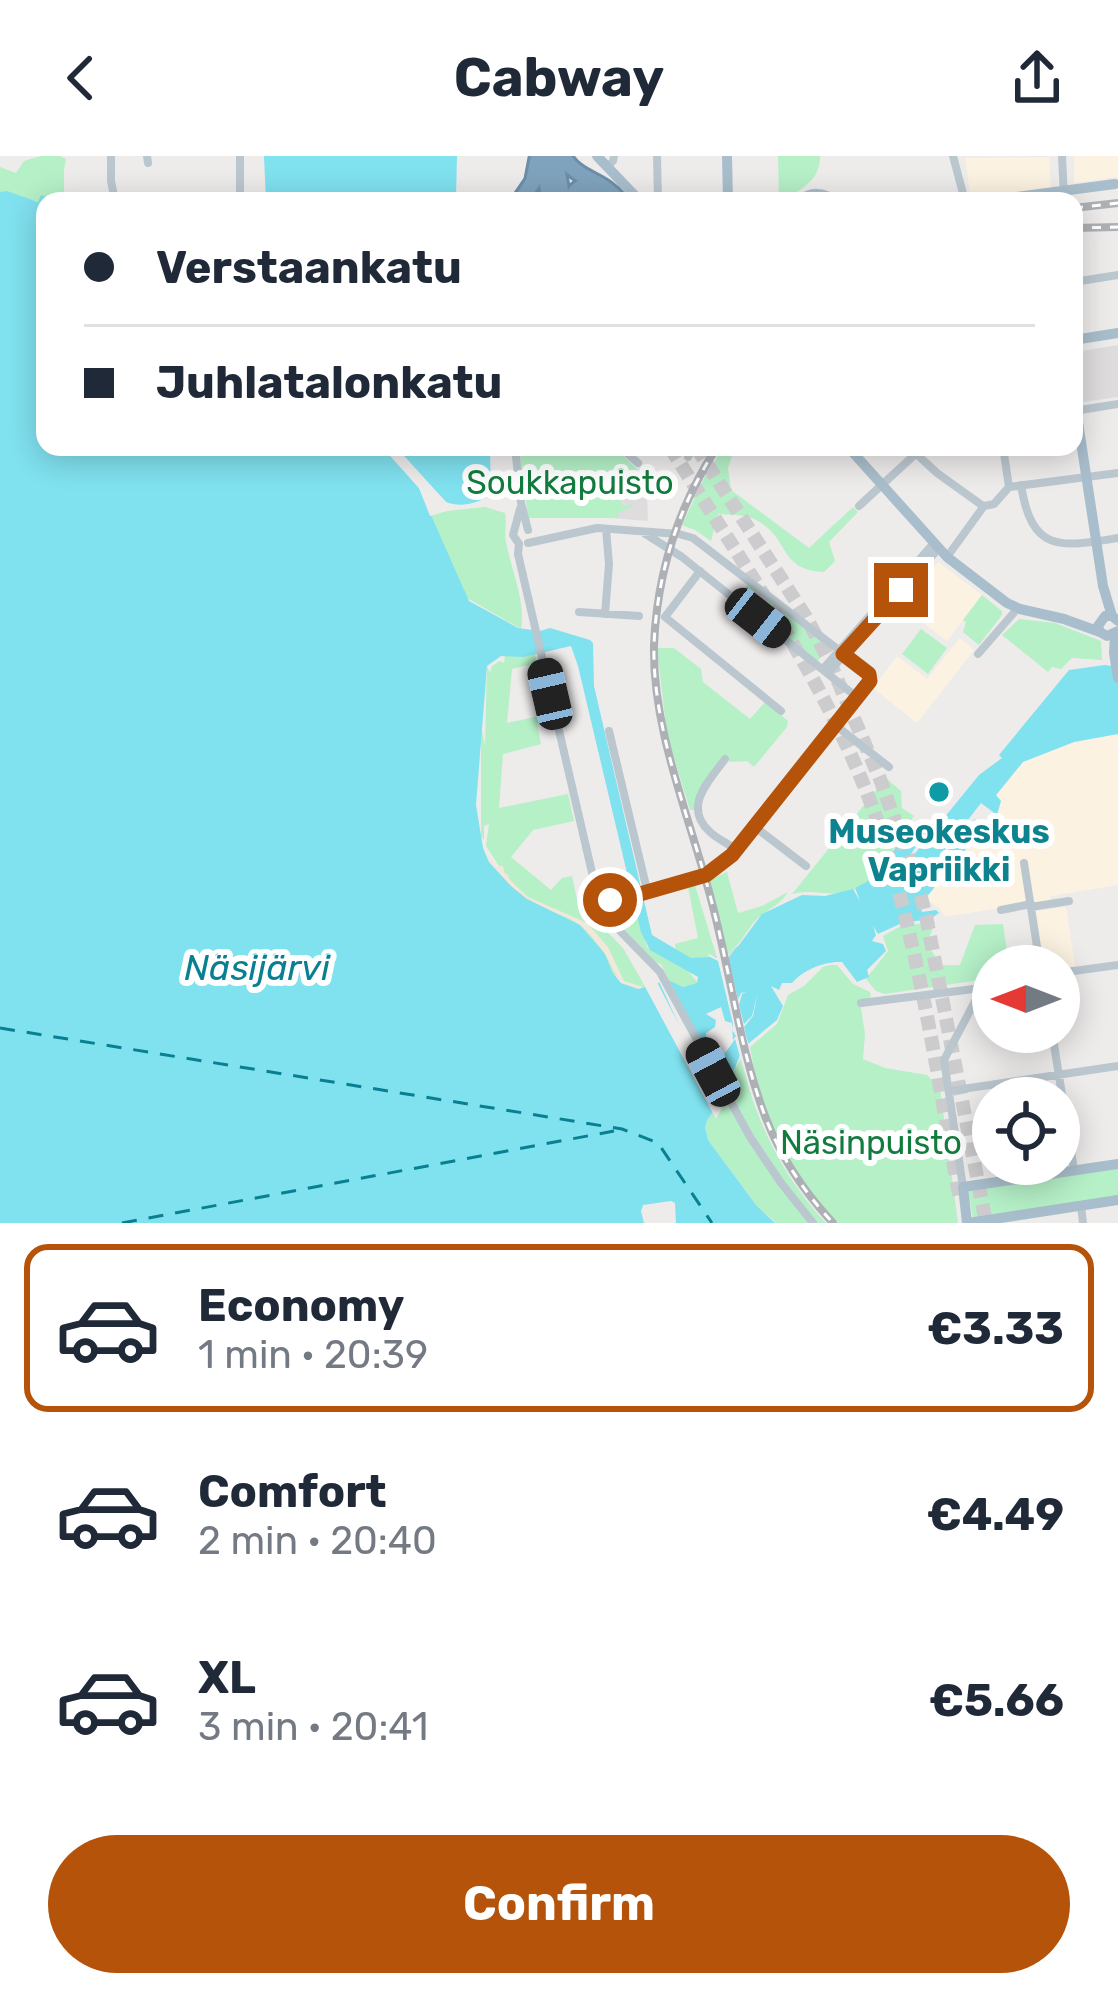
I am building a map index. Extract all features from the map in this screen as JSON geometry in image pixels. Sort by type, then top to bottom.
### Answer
[{"type":"highway","points":[[526,192],[541,156]]},
{"type":"highway","points":[[541,156],[547,192]]},
{"type":"highway","points":[[559,156],[565,192]]},
{"type":"highway","points":[[559,156],[575,173],[610,192]]},
{"type":"highway","points":[[575,192],[587,186],[605,192]]},
{"type":"main road","points":[[597,156],[610,162],[633,192]]},
{"type":"main road","points":[[727,156],[728,192]]},
{"type":"main road","points":[[1069,192],[1117,183]]},
{"type":"main road","points":[[1083,339],[1118,333]]},
{"type":"main road","points":[[857,456],[940,549],[1017,608],[1082,626],[1111,625]]},
{"type":"main road","points":[[1083,456],[1118,678]]},
{"type":"main road","points":[[1080,1169],[1118,1163]]},
{"type":"main road","points":[[976,1185],[963,1187],[968,1223],[1118,1201]]},
{"type":"street","points":[[111,156],[113,192]]},
{"type":"street","points":[[240,156],[240,192]]},
{"type":"street","points":[[657,156],[658,192]]},
{"type":"street","points":[[953,156],[963,192]]},
{"type":"street","points":[[1062,156],[1064,192]]},
{"type":"street","points":[[1083,281],[1118,275]]},
{"type":"street","points":[[1083,409],[1118,404]]},
{"type":"street","points":[[516,456],[526,538],[518,554],[597,894],[609,903],[620,931],[660,972],[737,1115],[813,1223]]},
{"type":"street","points":[[630,456],[638,463]]},
{"type":"street","points":[[859,506],[910,456]]},
{"type":"street","points":[[922,456],[937,473],[984,506]]},
{"type":"street","points":[[1004,456],[1009,487]]},
{"type":"street","points":[[825,671],[940,549],[1009,487],[1118,474]]},
{"type":"street","points":[[1021,485],[1029,519],[1047,538],[1065,547],[1118,538]]},
{"type":"street","points":[[521,503],[514,539],[606,529],[693,538],[871,677],[722,863],[689,879],[609,903]]},
{"type":"street","points":[[605,614],[606,529]]},
{"type":"street","points":[[644,533],[682,557],[858,698]]},
{"type":"street","points":[[682,557],[682,545],[693,538]]},
{"type":"street","points":[[698,574],[665,617],[781,710]]},
{"type":"street","points":[[978,654],[1017,608]]},
{"type":"street","points":[[579,612],[639,616]]},
{"type":"street","points":[[835,725],[889,766]]},
{"type":"street","points":[[609,731],[640,892]]},
{"type":"street","points":[[725,759],[702,790],[698,804],[706,828],[736,850]]},
{"type":"street","points":[[755,826],[806,866]]},
{"type":"street","points":[[1024,863],[1037,945]]},
{"type":"street","points":[[1001,910],[1069,901]]},
{"type":"street","points":[[1080,970],[1118,964]]},
{"type":"street","points":[[862,1004],[972,988]]},
{"type":"street","points":[[963,1187],[944,1059],[972,1007]]},
{"type":"street","points":[[1055,1053],[1059,1075]]},
{"type":"street","points":[[949,1091],[1118,1066]]},
{"type":"street","points":[[1081,1206],[1083,1223]]},
{"type":"shaded area","points":[[1074,156],[1118,156],[1118,177],[1074,183]]},
{"type":"shaded area","points":[[1049,157],[1051,188],[970,192],[965,158]]},
{"type":"shaded area","points":[[1118,345],[1118,397],[1083,402],[1083,351]]},
{"type":"shaded area","points":[[646,475],[648,521],[611,518],[615,476]]},
{"type":"shaded area","points":[[938,562],[982,595],[947,641],[902,607]]},
{"type":"shaded area","points":[[960,638],[974,650],[917,723],[873,688],[897,656],[927,679]]},
{"type":"shaded area","points":[[1118,734],[1118,885],[950,916],[925,899],[966,849],[1000,821],[996,816],[1001,801],[996,796],[1023,762],[1075,742]]},
{"type":"shaded area","points":[[1066,907],[1072,945],[1041,945],[1036,911]]},
{"type":"green space","points":[[41,156],[66,159],[64,192],[36,192],[36,201],[0,192],[0,167],[16,173],[24,161]]},
{"type":"green space","points":[[778,156],[820,156],[813,178],[803,187],[779,192]]},
{"type":"green space","name":"Soukkapuisto","points":[[520,456],[623,456],[640,475],[625,476],[617,483],[619,489],[628,491],[621,504],[632,507],[618,513],[618,518],[528,518]]},
{"type":"green space","points":[[718,456],[732,456],[728,468],[731,490],[809,548],[853,507],[858,512],[829,542],[835,561],[824,572],[809,570],[791,559],[767,527],[752,518],[718,514],[711,541],[682,525]]},
{"type":"green space","points":[[485,507],[505,513],[521,629],[467,598],[430,516]]},
{"type":"green space","points":[[749,583],[829,647],[817,662],[737,598]]},
{"type":"green space","points":[[982,595],[1002,615],[979,645],[963,632],[963,620]]},
{"type":"green space","points":[[1019,619],[1055,623],[1101,641],[1102,660],[1072,658],[1061,669],[1052,667],[1048,672],[1002,635]]},
{"type":"green space","points":[[921,629],[947,648],[928,674],[902,654]]},
{"type":"green space","points":[[657,648],[674,648],[701,669],[703,682],[750,719],[765,702],[788,721],[754,767],[747,761],[726,759],[696,810],[690,810],[667,735]]},
{"type":"green space","points":[[535,654],[537,663],[512,669],[507,723],[549,714],[549,720],[537,723],[541,744],[503,754],[499,808],[568,794],[574,821],[533,830],[511,857],[551,890],[562,878],[572,876],[578,904],[592,901],[594,906],[586,910],[623,948],[646,988],[629,987],[527,899],[486,846],[489,824],[484,826],[484,840],[481,836],[481,726],[485,745],[487,666],[490,673],[492,666],[504,663],[505,656]]},
{"type":"green space","points":[[886,778],[901,791],[902,808],[914,816],[906,828],[902,825],[881,869],[853,890],[792,894]]},
{"type":"green space","points":[[727,872],[738,913],[788,892],[727,955],[710,880]]},
{"type":"green space","points":[[695,885],[717,958],[691,958],[676,950],[675,944],[698,938],[688,887]]},
{"type":"green space","points":[[635,906],[647,947],[687,970],[698,983],[683,987],[670,982],[661,964],[623,928],[617,912]]},
{"type":"green space","points":[[935,922],[927,944],[941,965],[960,965],[975,925],[1003,924],[1006,945],[972,945],[972,981],[885,994],[866,979],[888,951],[883,936],[901,926]]},
{"type":"green space","name":"Näsinpuisto","points":[[830,965],[837,965],[853,984],[870,992],[871,997],[860,1002],[863,1059],[927,1075],[940,1088],[958,1223],[836,1223],[805,1184],[780,1141],[761,1096],[750,1047],[777,1024],[788,995]]},
{"type":"green space","points":[[741,1058],[772,1146],[826,1223],[776,1223],[756,1205],[708,1140],[707,1121]]},
{"type":"green space","points":[[1118,1167],[1118,1197],[973,1219],[968,1190],[1080,1185],[1080,1173]]},
{"type":"sand","points":[[485,853],[503,866],[528,897],[587,923],[608,947],[624,981],[646,988],[625,984],[585,930],[520,894]]},
{"type":"water","points":[[264,156],[457,156],[456,192],[266,192]]},
{"type":"water","name":"Näsijärvi","points":[[0,192],[36,201],[36,456],[390,456],[419,488],[469,601],[518,628],[550,628],[593,643],[594,686],[652,935],[691,958],[727,956],[762,914],[802,895],[825,896],[853,889],[860,901],[855,888],[876,877],[907,835],[919,842],[895,878],[979,775],[1002,758],[999,755],[1069,670],[1118,667],[1118,734],[1074,742],[1023,762],[996,795],[1001,801],[997,815],[981,803],[909,896],[975,819],[986,829],[920,905],[922,912],[939,913],[878,934],[873,926],[872,941],[883,944],[886,951],[867,970],[869,977],[857,982],[842,962],[835,962],[808,970],[792,983],[782,983],[779,990],[771,986],[783,1006],[777,1020],[743,1048],[705,1127],[708,1140],[775,1223],[676,1223],[671,1201],[643,1205],[644,1223],[0,1223]],"holes":[[[571,646],[641,932],[650,950],[698,977],[697,983],[683,987],[668,980],[638,989],[621,983],[605,954],[580,925],[527,899],[489,862],[483,848],[476,805],[487,666],[501,656],[523,657]],[[721,1007],[725,1021],[732,1023],[733,1042],[714,1067],[706,1033],[716,1020],[706,1014]]]},
{"type":"water","points":[[403,456],[490,456],[491,495],[469,504],[446,502]]},
{"type":"pier","points":[[391,456],[404,456],[446,502],[446,509],[427,493],[436,514],[430,516],[419,488]]},
{"type":"pier","points":[[736,948],[728,958],[738,999],[746,992],[739,1005],[744,1024],[752,1016],[758,992],[753,1016],[744,1027],[750,1050],[743,1067],[735,1039],[715,1067],[730,1094],[724,1104],[706,1076],[723,1106],[716,1119],[643,983],[655,978],[679,1025],[657,977],[666,975],[714,1064],[736,1036],[718,961],[708,956],[717,958],[716,952],[726,950],[729,955]]},
{"type":"ferry route","points":[[0,1028],[622,1129],[658,1143],[712,1223]]},
{"type":"ferry route","points":[[122,1223],[614,1131]]},
{"type":"tunnel","points":[[676,456],[817,687],[865,788],[908,930],[960,1200]]},
{"type":"tunnel","points":[[702,456],[806,617],[880,779],[926,916],[986,1223]]},
{"type":"railway","points":[[1083,207],[1118,203]]},
{"type":"railway","points":[[1083,228],[1118,227]]},
{"type":"railway","points":[[712,456],[691,493],[665,567],[654,645],[659,710],[712,903],[756,1091],[785,1159],[833,1223]]},
{"type":"place","name":"Museokeskus Vapriikki","points":[[939,792]]},
{"type":"route","points":[[610,900],[706,875],[732,855],[870,681],[869,674],[843,654],[901,590]]}]
